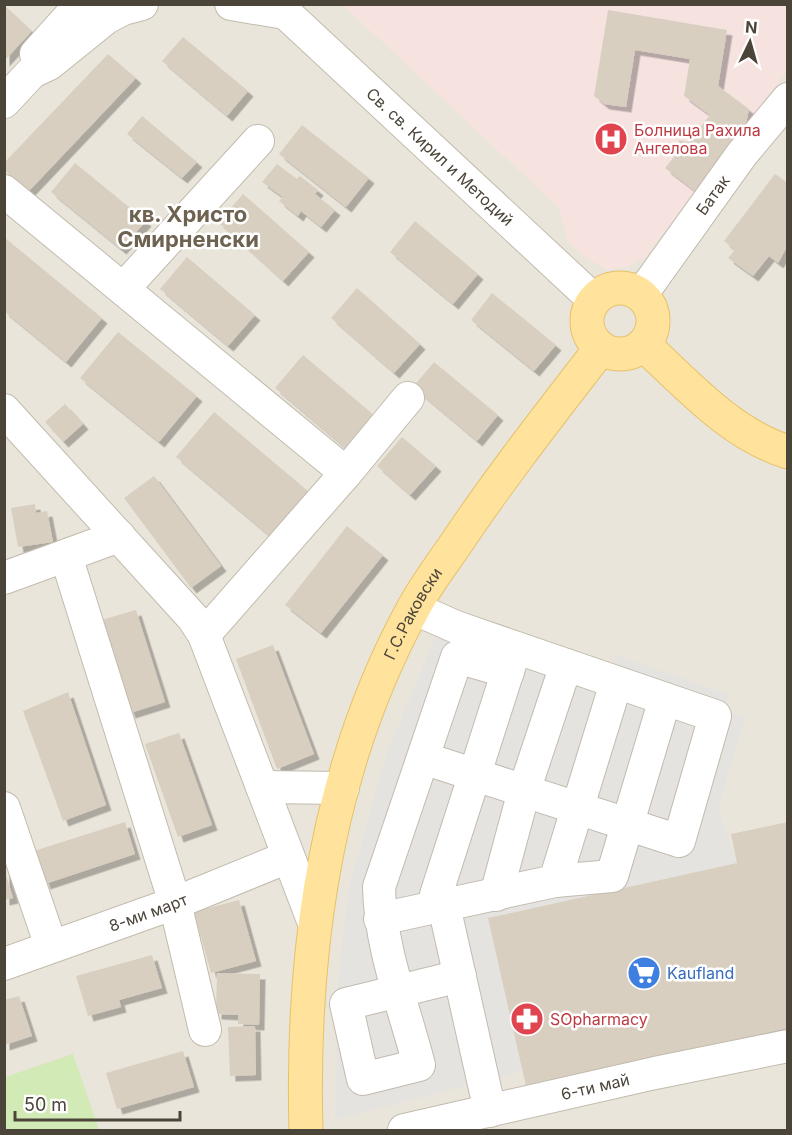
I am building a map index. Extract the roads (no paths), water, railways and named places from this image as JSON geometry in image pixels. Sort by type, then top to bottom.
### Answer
[{"type":"main road","points":[[615,288],[626,288],[641,295],[651,308],[654,318],[653,330],[644,345],[631,353],[620,355],[601,348],[588,329],[587,318],[594,300],[615,288]]},
{"type":"main road","points":[[644,345],[727,419],[753,437],[788,452]]},
{"type":"main road","name":"Г.С.Раковски","points":[[306,1131],[307,1012],[314,923],[332,826],[366,712],[413,608],[488,496],[601,348]]},
{"type":"street","points":[[4,102],[32,72],[49,64],[100,9],[123,9],[142,4]]},
{"type":"street","name":"Св. св. Кирил и Методий","points":[[231,4],[281,9],[594,300]]},
{"type":"street","name":"Батак","points":[[641,295],[742,154],[788,99]]},
{"type":"street","points":[[742,154],[788,131]]},
{"type":"street","points":[[123,289],[258,141]]},
{"type":"street","points":[[4,191],[346,473]]},
{"type":"street","points":[[204,635],[346,473],[408,398]]},
{"type":"street","name":"Г.С.Раковски","points":[[4,410],[193,618],[204,635],[314,923]]},
{"type":"street","points":[[4,579],[119,536]]},
{"type":"street","points":[[66,556],[175,903],[205,1030]]},
{"type":"street","points":[[413,608],[456,627],[512,659]]},
{"type":"street","points":[[423,758],[679,841],[715,716],[566,664],[457,657],[379,887],[380,918],[399,990],[460,976]]},
{"type":"street","points":[[490,1111],[444,906],[436,896],[512,659]]},
{"type":"street","points":[[496,895],[524,791],[566,664]]},
{"type":"street","points":[[555,881],[616,683]]},
{"type":"street","points":[[380,918],[555,881],[612,876],[665,699]]},
{"type":"street","points":[[262,787],[343,788]]},
{"type":"street","points":[[4,808],[51,946]]},
{"type":"street","name":"8-ми март","points":[[4,964],[175,903],[288,857]]},
{"type":"street","name":"6-ти май","points":[[404,1131],[788,1046]]},
{"type":"place","name":"Болница Рахила Ангелова","points":[[611,139]]},
{"type":"place","name":"Kaufland","points":[[644,973]]},
{"type":"place","name":"SOpharmacy","points":[[527,1019]]},
{"type":"district","name":"кв. Христо Смирненски","points":[[188,226]]}]
